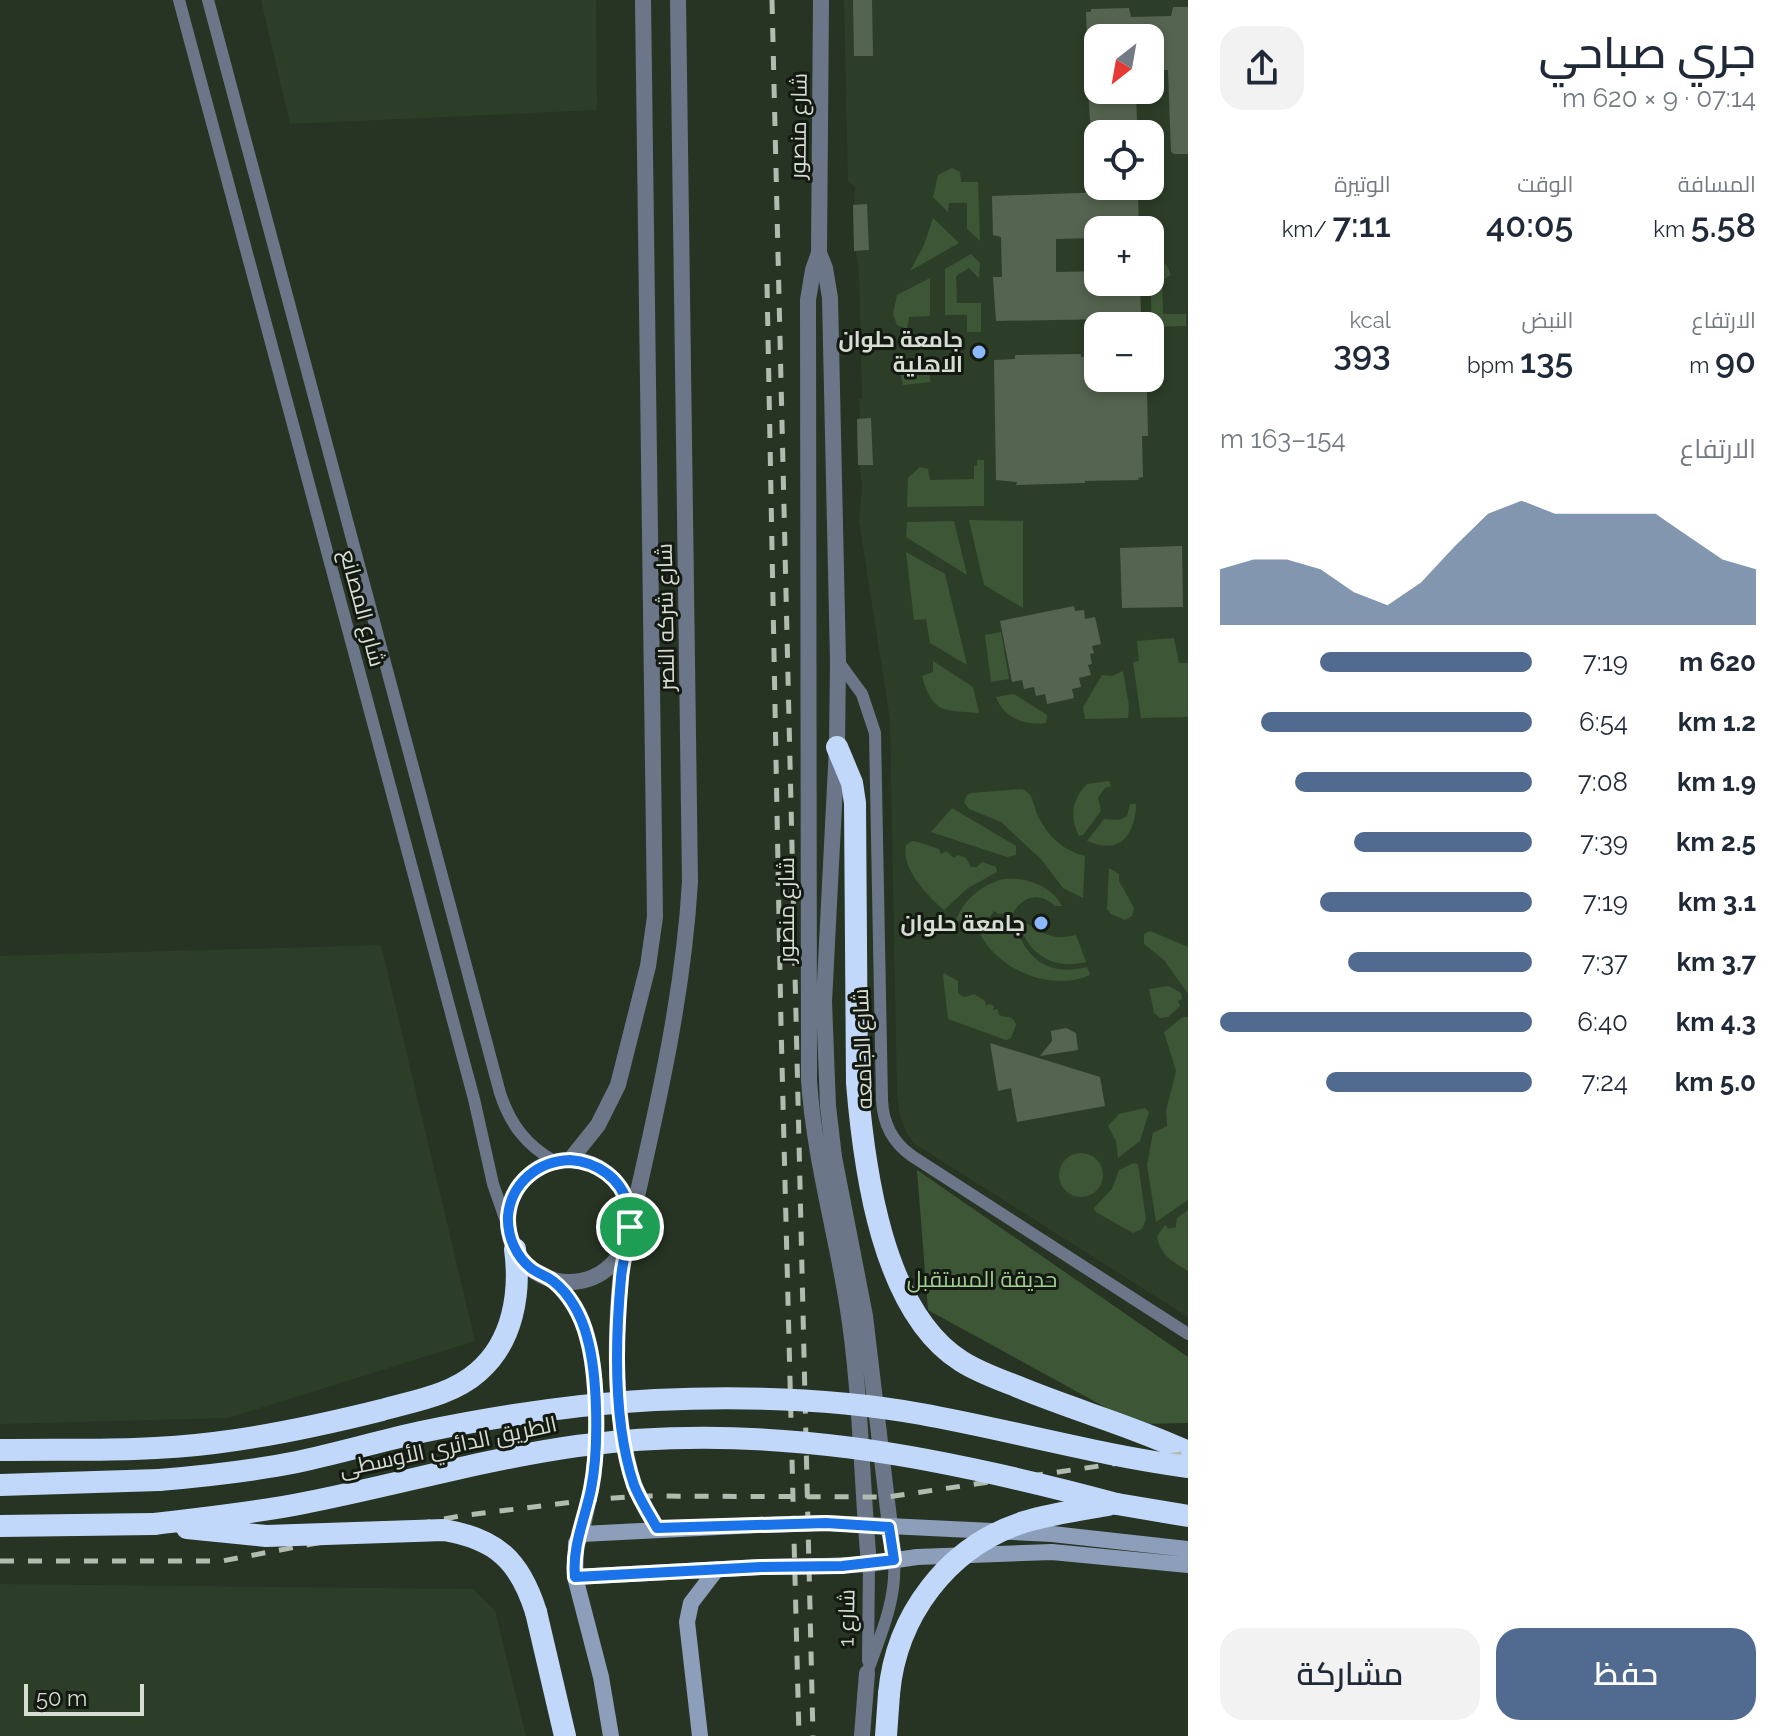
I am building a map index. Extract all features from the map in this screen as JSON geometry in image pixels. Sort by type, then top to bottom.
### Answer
[{"type":"highway","points":[[837,747],[852,783],[855,803],[857,1083],[860,1115],[870,1179],[904,1297],[919,1322],[938,1343],[961,1361],[1072,1410],[1188,1452]]},
{"type":"highway","points":[[0,1450],[124,1449],[211,1443],[310,1427],[437,1394],[477,1374],[493,1357],[504,1338],[517,1295],[515,1249]]},
{"type":"highway","name":"الطريق الدائري الأوسطى","points":[[0,1485],[206,1476],[299,1462],[498,1417],[655,1400],[734,1398],[859,1404],[922,1414],[1107,1454],[1188,1467]]},
{"type":"highway","name":"الطريق الدائري الأوسطى","points":[[0,1526],[154,1524],[301,1504],[507,1457],[581,1446],[729,1438],[860,1448],[990,1471],[1117,1504],[1188,1516]]},
{"type":"highway","points":[[886,1736],[891,1667],[904,1627],[923,1598],[953,1563],[983,1540],[1021,1523],[1060,1512],[1117,1504]]},
{"type":"highway","points":[[154,1524],[266,1536],[444,1530],[471,1535],[495,1546],[514,1564],[528,1587],[565,1736]]},
{"type":"main road","points":[[611,1736],[601,1677],[575,1577],[576,1543],[582,1534],[657,1528],[826,1523],[1052,1534],[1188,1549]]},
{"type":"main road","points":[[575,1577],[869,1564],[929,1556],[1052,1552],[1188,1565]]},
{"type":"main road","points":[[700,1736],[687,1622],[691,1603],[717,1569]]},
{"type":"street","name":"شارع المصانع","points":[[179,0],[474,1099],[493,1184],[508,1227]]},
{"type":"street","name":"شارع المصانع","points":[[208,0],[505,1111],[526,1142],[562,1160]]},
{"type":"street","name":"شارع شركه النصر","points":[[562,1160],[598,1125],[618,1085],[648,966],[656,904],[643,0]]},
{"type":"street","name":"شارع شركه النصر","points":[[630,1227],[658,1105],[683,973],[690,882],[678,0]]},
{"type":"street","name":"شارع منصور","points":[[821,0],[819,253],[808,300],[809,1080],[818,1160],[847,1305],[865,1486],[869,1564]]},
{"type":"street","name":"شارع منصور","points":[[819,253],[830,298],[838,661],[837,747],[824,1002],[828,1106],[838,1182],[865,1316],[894,1560]]},
{"type":"street","name":"شارع الجامعه","points":[[838,661],[862,694],[875,733],[882,1100],[889,1132],[912,1156],[1188,1334]]},
{"type":"street","points":[[371,712],[395,707]]},
{"type":"street","points":[[624,1250],[608,1268],[587,1279],[563,1282],[531,1268],[515,1249],[508,1227],[510,1205],[519,1185],[534,1170],[562,1160],[592,1164],[618,1184],[628,1205],[630,1227],[624,1250],[618,1333],[621,1423],[633,1482],[657,1528]]},
{"type":"street","points":[[552,1279],[575,1306],[583,1323],[591,1358],[595,1414],[594,1470],[582,1534]]},
{"type":"street","name":"شارع 1","points":[[867,1673],[890,1609],[894,1560]]},
{"type":"street","name":"شارع 1","points":[[862,1736],[867,1673],[869,1564]]},
{"type":"shaded area","points":[[261,0],[596,0],[597,110],[290,124]]},
{"type":"shaded area","name":"جامعة حلوان الاهلية","points":[[844,0],[1188,0],[1188,1317],[915,1144],[900,1116],[897,1096],[890,720],[859,521],[862,487],[857,419],[860,418],[859,399],[862,398],[859,273],[853,231],[855,187],[848,182]]},
{"type":"shaded area","points":[[381,945],[475,1341],[228,1418],[0,1424],[0,956]]},
{"type":"shaded area","points":[[0,1584],[473,1589],[495,1611],[526,1736],[0,1736]]},
{"type":"green space","points":[[952,168],[960,172],[961,182],[978,182],[980,241],[967,229],[967,203],[949,203],[948,212],[933,197],[938,175]]},
{"type":"green space","points":[[933,218],[959,243],[910,271],[924,245]]},
{"type":"green space","points":[[971,254],[980,263],[979,278],[969,268],[956,276],[957,303],[981,303],[981,332],[967,332],[967,315],[945,315],[945,269]]},
{"type":"green space","points":[[1164,265],[1171,275],[1164,279]]},
{"type":"green space","points":[[930,278],[930,316],[909,317],[907,329],[897,325],[893,314],[897,295]]},
{"type":"green space","points":[[1151,296],[1162,296],[1163,312],[1151,312]]},
{"type":"green space","points":[[1164,314],[1186,314],[1186,326],[1164,327]]},
{"type":"green space","points":[[929,357],[930,382],[903,385],[897,360]]},
{"type":"green space","points":[[977,460],[984,460],[984,506],[907,507],[908,478],[920,467],[928,469],[930,480],[974,479]]},
{"type":"green space","points":[[969,520],[1023,521],[1023,608],[984,585]]},
{"type":"green space","points":[[954,521],[967,575],[906,537],[907,522]]},
{"type":"green space","points":[[906,552],[945,574],[967,665],[930,643],[926,619],[914,620]]},
{"type":"green space","points":[[1001,632],[1009,679],[991,682],[985,635]]},
{"type":"green space","points":[[1174,638],[1179,663],[1188,663],[1188,717],[1141,718],[1133,662],[1139,661],[1137,641]]},
{"type":"green space","points":[[933,661],[973,687],[979,713],[948,710],[935,704],[922,676],[933,672]]},
{"type":"green space","points":[[1123,671],[1128,718],[1085,719],[1083,707],[1102,675],[1112,676]]},
{"type":"green space","points":[[1014,694],[1047,715],[1046,723],[1023,722],[1004,710],[996,697]]},
{"type":"green space","points":[[1109,781],[1111,786],[1105,788],[1098,798],[1101,811],[1079,836],[1073,815],[1078,796],[1087,784]]},
{"type":"green space","points":[[1022,789],[1031,797],[1038,816],[1052,837],[1070,851],[1085,856],[1083,898],[1063,888],[1041,859],[1001,822],[969,809],[964,802],[971,793]]},
{"type":"green space","points":[[1130,804],[1136,804],[1135,815],[1124,840],[1108,846],[1087,841],[1104,819],[1119,820],[1127,816]]},
{"type":"green space","points":[[952,808],[1016,846],[1016,855],[1007,857],[931,832]]},
{"type":"green space","points":[[912,841],[939,849],[941,854],[946,851],[954,858],[958,855],[966,858],[971,867],[977,867],[982,862],[996,867],[997,872],[968,888],[944,910],[923,889],[907,863],[906,845]]},
{"type":"green space","points":[[1109,868],[1119,874],[1119,881],[1134,908],[1132,916],[1125,920],[1107,909]]},
{"type":"green space","points":[[1004,879],[1021,879],[1037,884],[1051,893],[1062,906],[1055,906],[1038,897],[1022,902],[1013,913],[999,914],[994,911],[990,917],[956,921],[974,894]]},
{"type":"green space","points":[[1014,921],[1024,945],[1040,962],[1060,969],[1087,967],[1090,975],[1058,981],[1025,974],[1010,966],[997,956],[978,929]]},
{"type":"green space","points":[[1021,921],[1052,936],[1076,935],[1086,962],[1063,964],[1044,958],[1023,935],[1019,924]]},
{"type":"green space","points":[[1150,931],[1188,947],[1188,994],[1164,960],[1144,944],[1144,934]]},
{"type":"green space","points":[[944,973],[958,981],[958,992],[962,996],[974,994],[985,1001],[986,1006],[989,1004],[994,1006],[993,1010],[998,1009],[999,1015],[1013,1019],[1016,1025],[1011,1038],[1006,1040],[948,1019]]},
{"type":"green space","points":[[1169,986],[1181,993],[1182,999],[1178,1001],[1180,1006],[1168,1017],[1160,1018],[1154,1013],[1149,989]]},
{"type":"green space","points":[[1183,1017],[1188,1017],[1188,1200],[1156,1222],[1147,1165],[1153,1133],[1167,1126],[1166,1111],[1176,1071],[1164,1032]]},
{"type":"green space","points":[[1145,1108],[1149,1112],[1140,1141],[1118,1158],[1116,1141],[1108,1126],[1119,1114]]},
{"type":"green space","points":[[1081,1153],[1097,1159],[1103,1175],[1097,1191],[1081,1197],[1065,1191],[1059,1175],[1065,1159]]},
{"type":"green space","points":[[1138,1164],[1146,1219],[1142,1229],[1133,1233],[1094,1208],[1112,1189],[1119,1170]]},
{"type":"green space","name":"حديقة المستقبل","points":[[917,1170],[1188,1357],[1188,1423],[1136,1424],[928,1310]]},
{"type":"green space","points":[[1188,1210],[1188,1271],[1164,1253],[1157,1236],[1165,1225],[1169,1229],[1176,1227],[1177,1218]]},
{"type":"building","points":[[853,0],[872,0],[873,56],[854,56]]},
{"type":"building","points":[[1173,7],[1188,7],[1188,154],[1171,152],[1168,70],[1164,70],[1164,24],[1086,24],[1086,12],[1091,12],[1091,9],[1129,8],[1131,17],[1171,16]]},
{"type":"building","points":[[1089,104],[1136,104],[1137,120],[1090,120]]},
{"type":"building","points":[[1084,193],[1084,200],[1138,200],[1139,216],[1084,216],[1084,238],[1056,239],[1056,272],[1084,271],[1084,296],[1140,296],[1141,312],[1084,312],[1084,319],[996,321],[993,277],[1002,277],[1001,237],[993,235],[992,196]]},
{"type":"building","points":[[867,204],[869,250],[854,251],[853,205]]},
{"type":"building","points":[[1081,354],[1084,357],[1084,392],[1147,392],[1148,436],[1142,436],[1143,477],[1139,480],[1016,485],[1017,482],[996,480],[994,360],[1015,359],[1015,355]]},
{"type":"building","points":[[871,418],[873,465],[858,465],[857,419]]},
{"type":"building","points":[[1182,546],[1183,607],[1122,608],[1120,548]]},
{"type":"building","points":[[1074,606],[1075,611],[1084,610],[1085,619],[1095,617],[1101,644],[1092,646],[1092,664],[1088,665],[1091,675],[1079,678],[1081,687],[1072,689],[1074,698],[1047,704],[1045,694],[1036,696],[1034,687],[1024,689],[1022,680],[1012,682],[1000,621]]},
{"type":"building","points":[[1066,1028],[1076,1033],[1078,1050],[1040,1056],[1052,1041],[1051,1031]]},
{"type":"building","points":[[990,1043],[1100,1077],[1105,1106],[1017,1122],[1011,1088],[998,1091]]},
{"type":"railway","points":[[772,0],[813,1736]]},
{"type":"railway","points":[[767,284],[799,1736]]},
{"type":"railway","points":[[0,1561],[222,1561],[460,1516],[589,1500],[639,1496],[887,1497],[1188,1453]]},
{"type":"place","name":"جامعة حلوان الاهلية","points":[[979,352]]},
{"type":"place","name":"جامعة حلوان","points":[[1041,923]]},
{"type":"route","points":[[570,1160],[592,1164],[618,1184],[628,1205],[630,1227],[624,1250],[618,1333],[621,1423],[633,1482],[657,1528],[826,1523],[889,1527],[894,1560],[842,1566],[575,1577],[576,1543],[582,1534],[594,1470],[595,1414],[588,1340],[575,1306],[564,1292],[552,1279],[531,1268],[515,1249],[508,1216],[514,1195],[526,1177],[554,1161],[570,1160]]}]
